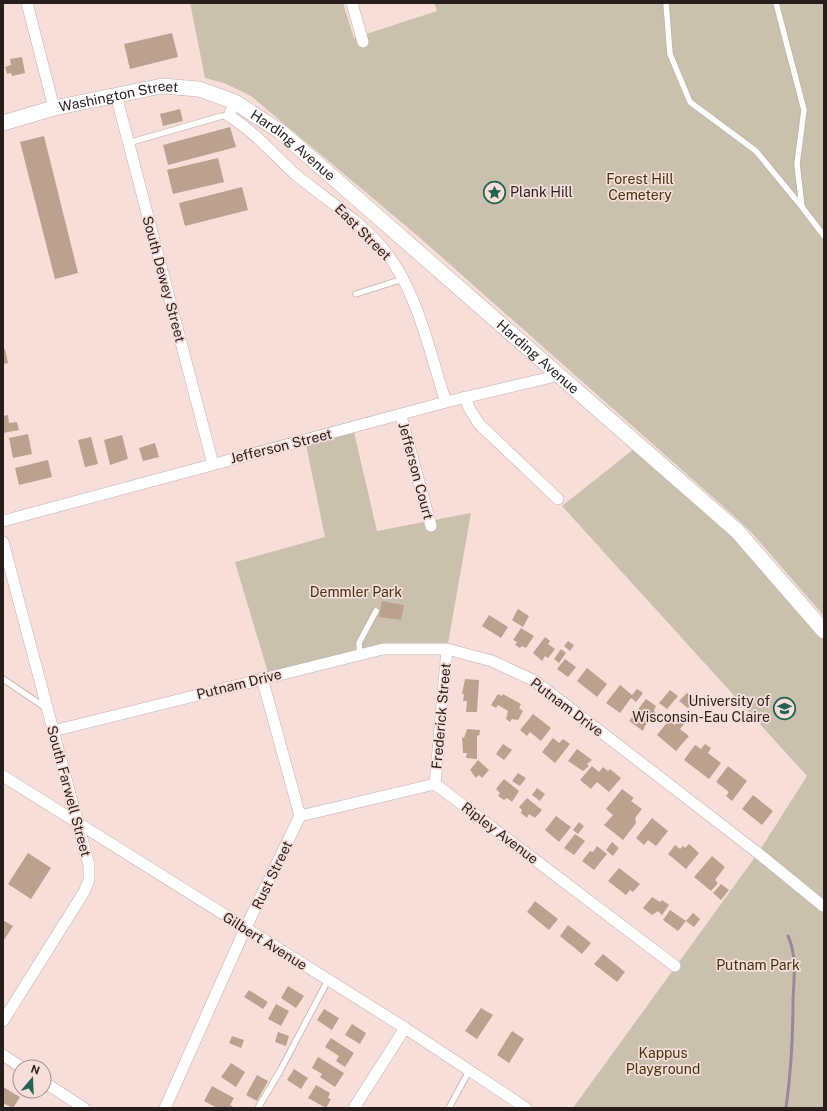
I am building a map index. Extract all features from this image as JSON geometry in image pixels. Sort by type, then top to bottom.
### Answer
[{"type":"main road","name":"Washington Street","points":[[3,123],[54,108],[162,86],[199,89],[235,102]]},
{"type":"main road","name":"Harding Avenue","points":[[235,102],[281,132],[737,531],[824,631]]},
{"type":"street","points":[[27,3],[54,108]]},
{"type":"street","points":[[352,3],[363,42]]},
{"type":"street","name":"South Dewey Street","points":[[116,95],[213,464]]},
{"type":"street","points":[[229,116],[235,102]]},
{"type":"street","name":"East Street","points":[[229,116],[297,175],[341,209],[384,250],[403,280],[415,306],[446,402]]},
{"type":"street","name":"Jefferson Street","points":[[3,521],[213,464],[401,416],[465,397],[560,375]]},
{"type":"street","points":[[465,397],[469,408],[479,424],[558,499]]},
{"type":"street","name":"Jefferson Court","points":[[401,416],[431,526]]},
{"type":"street","name":"South Farwell Street","points":[[3,542],[89,865],[89,880],[84,892],[3,1021]]},
{"type":"street","name":"Putnam Drive","points":[[53,731],[262,678],[384,650],[447,649],[492,661],[535,681],[758,853],[823,906]]},
{"type":"street","name":"Frederick Street","points":[[435,784],[447,649]]},
{"type":"street","points":[[262,678],[300,816],[435,784]]},
{"type":"street","name":"Gilbert Avenue","points":[[3,776],[405,1028],[526,1108]]},
{"type":"street","name":"Ripley Avenue","points":[[435,784],[675,966]]},
{"type":"street","name":"Rust Street","points":[[165,1108],[246,929],[300,816]]},
{"type":"street","points":[[354,1108],[405,1028]]},
{"type":"street","points":[[3,1056],[12,1062]]},
{"type":"street","points":[[52,1087],[84,1108]]},
{"type":"lane","points":[[666,3],[670,54],[690,102],[756,151],[824,236]]},
{"type":"lane","points":[[776,3],[804,110],[797,164],[802,207]]},
{"type":"lane","points":[[128,143],[222,116],[229,116]]},
{"type":"lane","points":[[356,294],[403,280]]},
{"type":"lane","points":[[360,655],[359,643],[376,612]]},
{"type":"lane","points":[[3,679],[46,708]]},
{"type":"lane","points":[[258,1108],[280,1071],[328,980]]},
{"type":"lane","points":[[449,1108],[469,1071]]},
{"type":"green space","name":"Forest Hill Cemetery","points":[[190,3],[343,3],[354,38],[437,11],[434,3],[824,3],[824,616],[752,533],[735,517],[419,237],[251,96],[224,83],[205,78]]},
{"type":"green space","name":"Demmler Park","points":[[353,428],[377,531],[471,513],[447,649],[383,649],[269,676],[235,562],[325,537],[305,440]]},
{"type":"green space","name":"Putnam Park","points":[[639,445],[737,531],[824,631],[824,1108],[573,1108],[758,853],[807,776],[562,506]]},
{"type":"building","points":[[172,33],[178,57],[130,69],[124,44]]},
{"type":"building","points":[[22,57],[25,73],[12,76],[11,73],[7,74],[5,67],[11,65],[10,59]]},
{"type":"building","points":[[180,109],[183,121],[163,126],[160,114]]},
{"type":"building","points":[[230,127],[236,147],[168,165],[163,145]]},
{"type":"building","points":[[44,136],[78,273],[55,279],[20,142]]},
{"type":"building","points":[[218,158],[224,182],[173,194],[167,170]]},
{"type":"building","points":[[242,187],[248,210],[185,226],[179,203]]},
{"type":"building","points":[[5,349],[8,363],[3,364],[3,350]]},
{"type":"building","points":[[8,415],[9,423],[17,422],[19,430],[3,433],[3,416]]},
{"type":"building","points":[[28,434],[32,454],[13,458],[9,438]]},
{"type":"building","points":[[122,435],[128,459],[110,465],[104,440]]},
{"type":"building","points":[[91,437],[98,464],[85,467],[78,440]]},
{"type":"building","points":[[155,443],[159,457],[143,461],[139,448]]},
{"type":"building","points":[[48,460],[52,477],[19,485],[15,468]]},
{"type":"building","points":[[382,601],[404,605],[401,620],[379,617]]},
{"type":"building","points":[[518,609],[529,616],[523,627],[512,620]]},
{"type":"building","points":[[489,615],[508,627],[501,638],[482,626]]},
{"type":"building","points":[[521,628],[534,636],[526,648],[522,646],[520,648],[515,645],[517,642],[513,640]]},
{"type":"building","points":[[545,637],[550,641],[548,644],[555,649],[548,658],[545,656],[542,661],[533,653]]},
{"type":"building","points":[[568,641],[574,645],[570,651],[564,646]]},
{"type":"building","points":[[561,649],[566,653],[559,663],[554,659]]},
{"type":"building","points":[[565,659],[576,667],[568,677],[557,669]]},
{"type":"building","points":[[587,668],[607,684],[597,697],[577,681]]},
{"type":"building","points":[[465,679],[479,680],[477,712],[466,712],[467,701],[463,701],[464,694],[462,694]]},
{"type":"building","points":[[620,685],[632,695],[637,689],[643,693],[636,702],[631,698],[620,713],[606,703]]},
{"type":"building","points":[[670,690],[678,696],[667,709],[659,703]]},
{"type":"building","points":[[687,693],[695,700],[688,708],[679,701]]},
{"type":"building","points":[[498,694],[502,696],[503,694],[521,704],[519,708],[523,711],[518,720],[512,719],[510,722],[506,719],[508,711],[498,705],[496,708],[491,705]]},
{"type":"building","points":[[646,699],[656,706],[654,710],[656,714],[645,726],[643,731],[629,721]]},
{"type":"building","points":[[533,714],[551,728],[541,741],[530,732],[527,736],[520,730]]},
{"type":"building","points":[[679,719],[685,723],[680,729],[689,736],[676,751],[657,735],[669,720],[675,725]]},
{"type":"building","points":[[467,729],[480,730],[479,736],[477,735],[477,759],[466,758],[467,753],[463,753],[462,737],[464,738]]},
{"type":"building","points":[[553,738],[559,743],[563,739],[570,744],[555,763],[542,752]]},
{"type":"building","points":[[503,744],[512,750],[504,760],[496,754]]},
{"type":"building","points":[[705,744],[711,748],[708,753],[721,763],[709,779],[684,760],[695,745],[701,749]]},
{"type":"building","points":[[577,749],[592,760],[587,764],[589,766],[583,771],[568,761]]},
{"type":"building","points":[[478,760],[489,770],[482,778],[479,775],[476,778],[470,770]]},
{"type":"building","points":[[592,766],[599,772],[603,767],[608,771],[610,769],[621,778],[609,792],[597,782],[591,789],[580,780]]},
{"type":"building","points":[[728,766],[747,781],[732,801],[726,796],[729,792],[716,782]]},
{"type":"building","points":[[518,773],[526,778],[520,786],[512,781]]},
{"type":"building","points":[[504,779],[519,791],[512,802],[507,798],[504,800],[498,796],[500,793],[496,789]]},
{"type":"building","points":[[537,788],[545,794],[540,801],[532,795]]},
{"type":"building","points":[[622,789],[634,798],[631,801],[642,809],[635,818],[636,823],[623,840],[604,825],[613,815],[606,809]]},
{"type":"building","points":[[753,795],[773,811],[762,825],[742,809]]},
{"type":"building","points":[[527,798],[542,810],[535,818],[529,814],[527,818],[521,813],[522,810],[519,807]]},
{"type":"building","points":[[556,816],[571,827],[559,842],[545,830]]},
{"type":"building","points":[[652,818],[668,831],[656,846],[648,840],[644,845],[636,838]]},
{"type":"building","points":[[579,822],[584,826],[578,834],[573,830]]},
{"type":"building","points":[[575,834],[585,841],[574,855],[564,848]]},
{"type":"building","points":[[612,842],[619,848],[613,856],[606,850]]},
{"type":"building","points":[[689,844],[699,853],[686,869],[668,854],[675,845],[680,849],[683,846],[685,848]]},
{"type":"building","points":[[597,846],[607,854],[594,870],[582,861],[590,851],[593,852]]},
{"type":"building","points":[[28,853],[51,868],[31,899],[8,884]]},
{"type":"building","points":[[712,856],[725,867],[715,880],[718,883],[711,891],[694,877]]},
{"type":"building","points":[[619,868],[640,884],[633,892],[630,890],[626,895],[608,881]]},
{"type":"building","points":[[721,884],[729,890],[721,900],[713,893]]},
{"type":"building","points":[[652,897],[660,902],[662,900],[669,905],[662,915],[658,911],[652,915],[643,908]]},
{"type":"building","points":[[535,901],[558,919],[549,930],[527,912]]},
{"type":"building","points":[[670,910],[686,921],[678,931],[663,920]]},
{"type":"building","points":[[693,913],[700,919],[694,927],[686,921]]},
{"type":"building","points":[[3,920],[13,926],[4,940],[3,940]]},
{"type":"building","points":[[568,925],[591,943],[582,954],[560,936]]},
{"type":"building","points":[[603,954],[625,972],[617,982],[594,964]]},
{"type":"building","points":[[288,986],[304,996],[296,1008],[281,998]]},
{"type":"building","points":[[249,990],[268,1002],[263,1009],[244,997]]},
{"type":"building","points":[[276,1004],[289,1011],[281,1026],[268,1019]]},
{"type":"building","points":[[481,1008],[493,1015],[477,1039],[465,1031]]},
{"type":"building","points":[[324,1009],[339,1018],[332,1030],[317,1020]]},
{"type":"building","points":[[352,1024],[366,1033],[360,1044],[345,1035]]},
{"type":"building","points":[[512,1031],[524,1039],[509,1063],[497,1055]]},
{"type":"building","points":[[278,1032],[289,1036],[286,1046],[275,1042]]},
{"type":"building","points":[[232,1036],[244,1040],[241,1048],[229,1043]]},
{"type":"building","points":[[331,1038],[354,1053],[345,1067],[336,1061],[339,1056],[325,1047]]},
{"type":"building","points":[[318,1057],[344,1073],[335,1087],[320,1077],[322,1074],[312,1068]]},
{"type":"building","points":[[231,1063],[245,1072],[236,1087],[221,1077]]},
{"type":"building","points":[[294,1069],[308,1078],[301,1089],[287,1080]]},
{"type":"building","points":[[257,1075],[268,1081],[257,1101],[246,1095]]},
{"type":"building","points":[[316,1085],[330,1093],[328,1098],[331,1099],[326,1108],[308,1098]]},
{"type":"building","points":[[212,1086],[234,1098],[230,1105],[235,1108],[217,1108],[204,1101]]},
{"type":"building","points":[[3,1087],[12,1092],[12,1099],[19,1099],[13,1108],[3,1103]]},
{"type":"waterway","points":[[786,1108],[793,1027],[794,976],[793,951],[788,936]]},
{"type":"place","name":"Plank Hill","points":[[495,192]]},
{"type":"place","name":"University of Wisconsin-Eau Claire","points":[[785,709]]},
{"type":"park label","name":"Kappus Playground","points":[[663,1062]]}]
